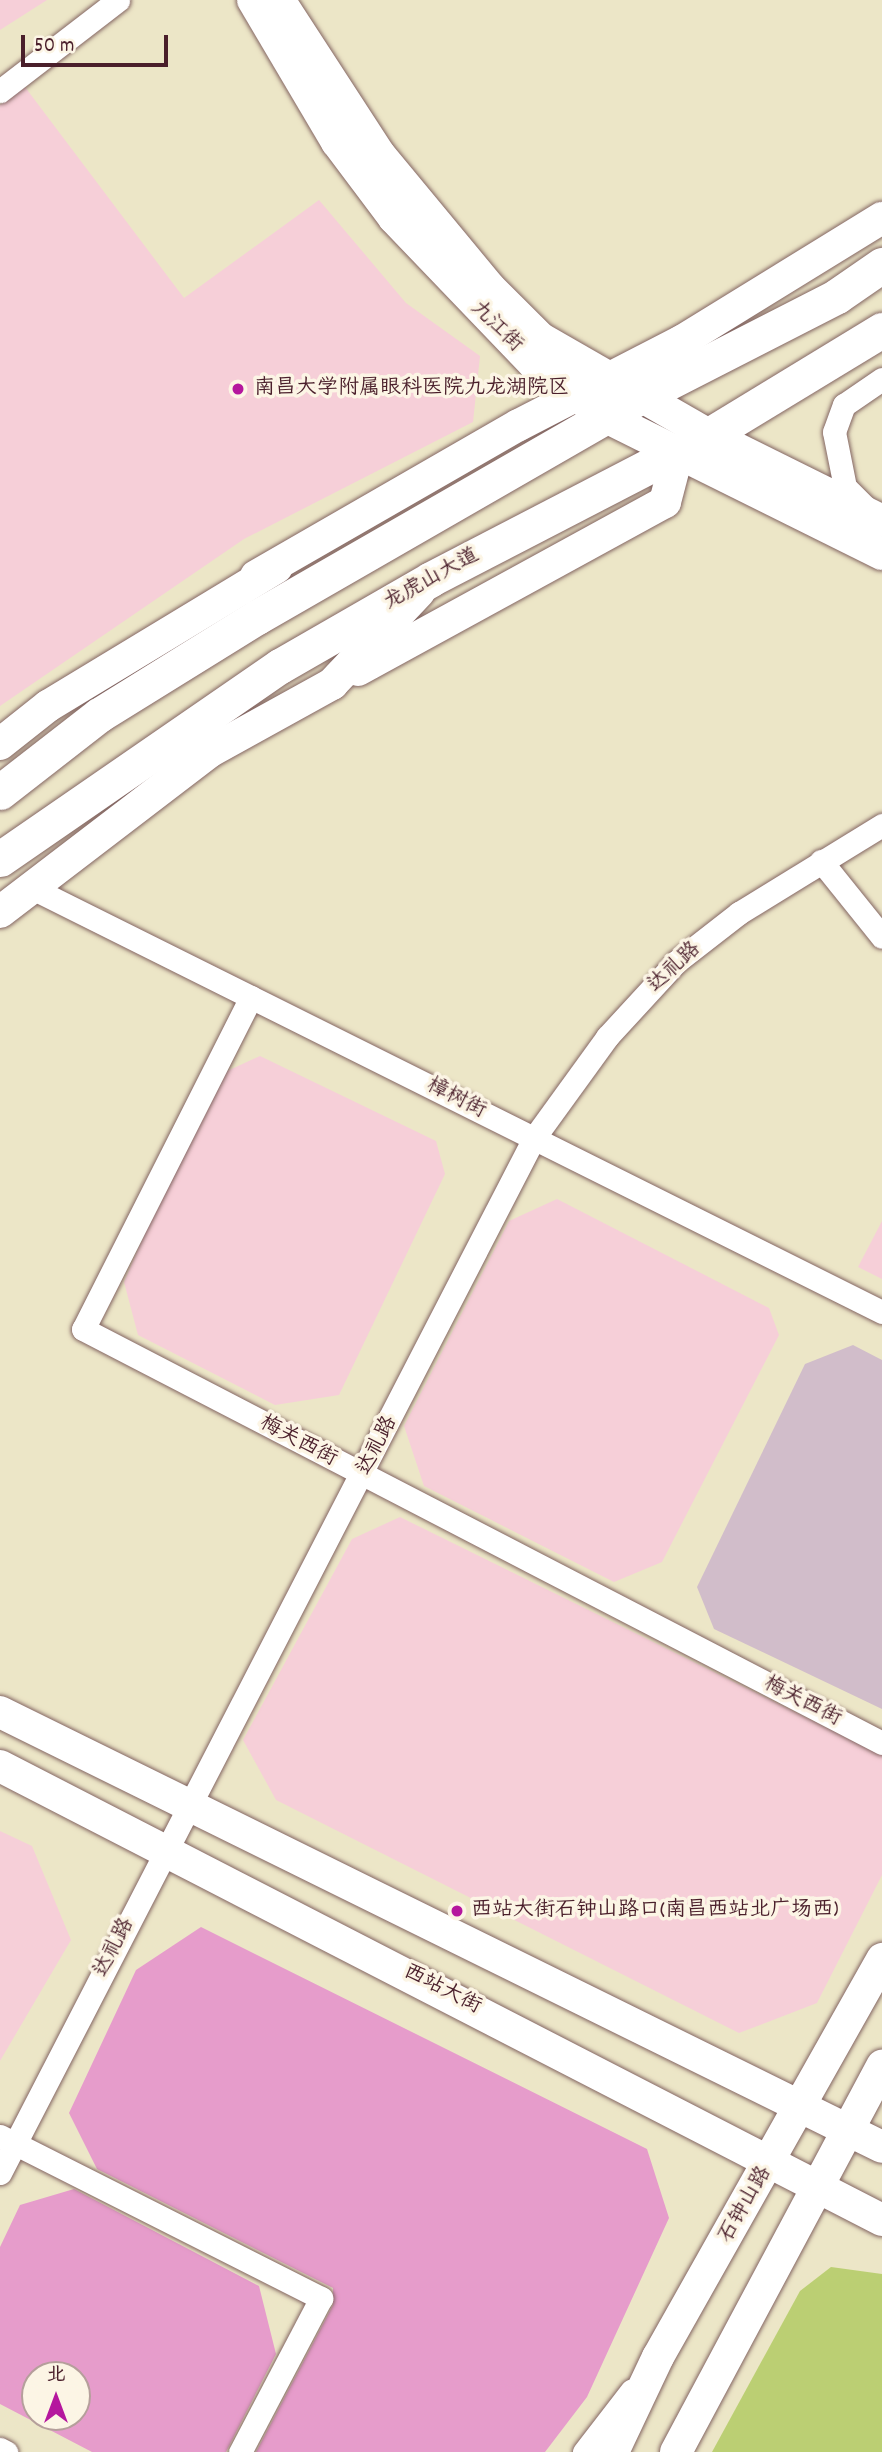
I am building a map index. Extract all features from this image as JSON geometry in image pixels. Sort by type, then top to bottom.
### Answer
[{"type":"main road","name":"九江街","points":[[253,0],[337,142],[394,218],[526,357],[606,417],[882,554]]},
{"type":"main road","name":"九江街","points":[[279,0],[379,154],[444,236],[540,338],[709,435],[879,520]]},
{"type":"main road","points":[[0,744],[48,706],[256,576],[608,379],[882,218]]},
{"type":"main road","points":[[837,296],[882,252]]},
{"type":"main road","points":[[0,792],[99,715],[451,502],[642,396],[837,296],[882,265]]},
{"type":"main road","name":"龙虎山大道","points":[[0,859],[281,666],[431,579],[709,435],[882,330]]},
{"type":"main road","points":[[838,357],[882,340]]},
{"type":"main road","points":[[0,912],[209,751],[665,502],[678,452]]},
{"type":"main road","points":[[256,576],[451,502]]},
{"type":"main road","points":[[332,684],[431,579]]},
{"type":"main road","points":[[0,1712],[803,2105],[882,2147]]},
{"type":"main road","name":"西站大街","points":[[0,1766],[167,1847],[882,2220]]},
{"type":"main road","name":"石钟山路","points":[[613,2452],[658,2357],[803,2105],[882,1959]]},
{"type":"main road","points":[[676,2452],[726,2351],[882,2066]]},
{"type":"street","points":[[0,91],[118,0]]},
{"type":"street","points":[[879,520],[845,487],[834,432],[844,405],[882,379]]},
{"type":"street","name":"达礼路","points":[[0,2173],[7,2140],[167,1847],[363,1476],[534,1138],[607,1037],[676,962],[821,861],[882,825]]},
{"type":"street","points":[[821,861],[882,937]]},
{"type":"street","name":"樟树街","points":[[30,887],[882,1312]]},
{"type":"street","name":"梅关西街","points":[[251,997],[83,1329],[882,1743]]},
{"type":"street","points":[[7,2140],[321,2298],[240,2452]]},
{"type":"street","points":[[584,2452],[658,2357]]},
{"type":"street","points":[[0,2449],[6,2452]]},
{"type":"shaded area","points":[[0,0],[47,0],[0,30]]},
{"type":"shaded area","name":"南昌大学附属眼科医院九龙湖院区","points":[[25,87],[184,298],[319,200],[406,303],[480,356],[473,422],[244,539],[0,706],[0,105]]},
{"type":"shaded area","points":[[260,1056],[436,1141],[445,1174],[339,1395],[275,1405],[138,1335],[124,1282],[212,1078]]},
{"type":"shaded area","points":[[557,1199],[769,1308],[779,1335],[662,1562],[614,1582],[424,1486],[404,1426],[509,1221]]},
{"type":"shaded area","points":[[882,1221],[882,1279],[858,1267]]},
{"type":"shaded area","points":[[853,1345],[882,1360],[882,1709],[714,1629],[697,1587],[805,1364]]},
{"type":"shaded area","points":[[400,1517],[882,1755],[882,1875],[817,2003],[739,2033],[276,1800],[243,1740],[352,1539]]},
{"type":"shaded area","points":[[0,1831],[32,1846],[71,1940],[0,2061]]},
{"type":"green space","points":[[831,2267],[882,2274],[882,2452],[712,2452],[800,2291]]},
{"type":"building","points":[[201,1927],[647,2149],[669,2218],[587,2397],[545,2452],[256,2452],[333,2305],[333,2288],[97,2169],[69,2113],[136,1970]]},
{"type":"building","points":[[74,2189],[259,2286],[276,2354],[226,2452],[92,2452],[52,2431],[91,2431],[91,2361],[21,2361],[21,2415],[0,2404],[0,2247],[20,2205]]},
{"type":"place","name":"南昌大学附属眼科医院九龙湖院区","points":[[238,389]]},
{"type":"place","name":"西站大街石钟山路口(南昌西站北广场西)","points":[[457,1911]]}]
